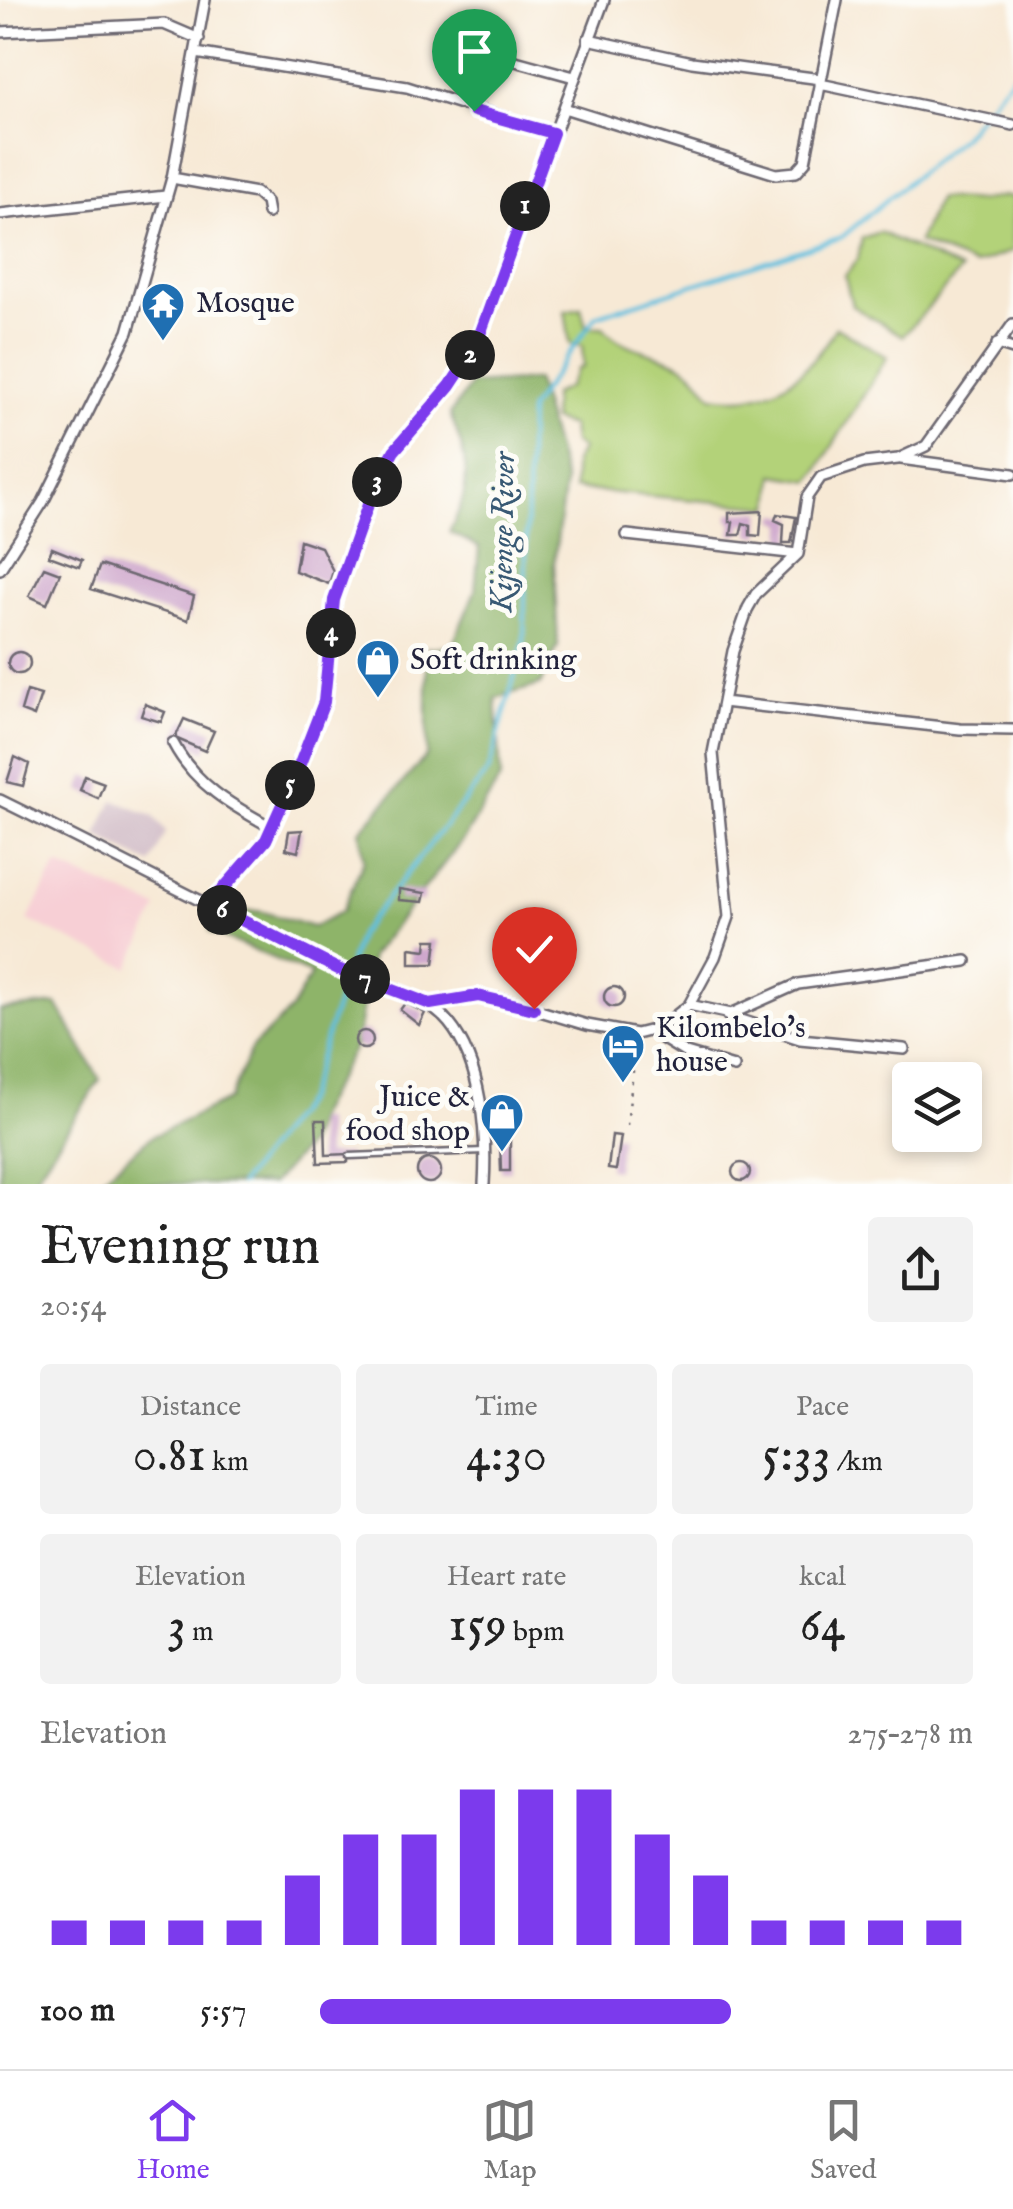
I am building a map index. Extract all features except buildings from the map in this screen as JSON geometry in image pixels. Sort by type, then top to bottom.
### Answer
[{"type":"street","points":[[0,568],[43,502],[128,332],[172,178],[205,0]]},
{"type":"street","points":[[210,904],[258,849],[271,827],[322,709],[334,600],[374,488],[394,451],[450,386],[475,348],[604,0]]},
{"type":"street","points":[[564,108],[787,174],[805,162],[836,0]]},
{"type":"street","points":[[0,32],[164,24],[199,38]]},
{"type":"street","points":[[588,38],[676,59],[820,82],[1013,125]]},
{"type":"street","points":[[196,54],[425,92],[454,105],[553,133]]},
{"type":"street","points":[[490,54],[574,77]]},
{"type":"street","points":[[172,178],[256,194],[266,202],[268,213]]},
{"type":"street","points":[[0,214],[166,196]]},
{"type":"street","points":[[898,459],[926,446],[1013,324]]},
{"type":"street","points":[[996,344],[1013,349]]},
{"type":"street","points":[[0,800],[338,969],[430,1004],[490,998],[636,1034],[652,1032],[688,1005],[715,957],[729,917],[713,778],[723,702],[748,608],[756,594],[798,554],[807,496],[821,477],[864,463],[898,459],[1013,474]]},
{"type":"street","points":[[627,536],[798,554]]},
{"type":"street","points":[[723,702],[960,729],[1013,730]]},
{"type":"street","points":[[173,743],[194,776],[271,827]]},
{"type":"street","points":[[726,1015],[815,980],[966,962]]},
{"type":"street","points":[[430,1004],[464,1047],[484,1151],[485,1183]]},
{"type":"street","points":[[688,1005],[800,1039],[904,1048]]},
{"type":"street","points":[[652,1032],[686,1053],[734,1067]]},
{"type":"lane","points":[[349,1156],[484,1151]]},
{"type":"path","points":[[627,1126],[636,1034]]},
{"type":"shaded area","points":[[113,800],[153,816],[166,832],[151,864],[97,836]]},
{"type":"shaded area","points":[[57,865],[158,908],[129,968],[28,920]]},
{"type":"green space","points":[[1013,197],[1012,251],[974,265],[918,242],[938,198],[978,201]]},
{"type":"green space","points":[[879,232],[961,270],[903,336],[852,306],[845,276],[858,259],[862,238]]},
{"type":"green space","points":[[581,308],[586,327],[603,327],[622,342],[681,364],[694,373],[712,396],[752,396],[785,384],[813,360],[836,327],[887,357],[811,481],[774,475],[771,507],[574,489],[574,462],[582,449],[573,443],[571,426],[552,420],[553,394],[567,388],[577,369],[583,367],[582,346],[570,344],[565,311]]},
{"type":"green space","points":[[536,380],[565,482],[554,563],[558,646],[540,685],[496,698],[501,777],[465,837],[371,956],[357,1042],[319,1112],[308,1144],[272,1184],[95,1184],[151,1137],[229,1099],[252,1047],[290,1011],[311,974],[210,932],[209,912],[260,911],[313,927],[342,911],[364,860],[360,831],[427,755],[427,648],[452,646],[475,591],[479,547],[449,532],[462,501],[466,473],[450,414],[471,384]]},
{"type":"green space","points":[[57,1004],[100,1080],[31,1184],[0,1184],[0,1010]]},
{"type":"waterway","name":"Kijenge River","points":[[240,1184],[306,1099],[359,934],[489,770],[524,641],[529,410],[596,316],[842,237],[963,136],[1013,75]]},
{"type":"place","name":"Mosque","points":[[163,342]]},
{"type":"place","name":"Soft drinking","points":[[378,699]]},
{"type":"place","name":"Kilombelo's house","points":[[623,1084]]},
{"type":"place","name":"Juice & food shop","points":[[502,1153]]},
{"type":"route","points":[[474,111],[553,133],[475,348],[450,386],[394,451],[374,488],[356,548],[334,600],[324,702],[298,769],[266,840],[210,904],[338,969],[430,1004],[478,996],[534,1009]]}]
